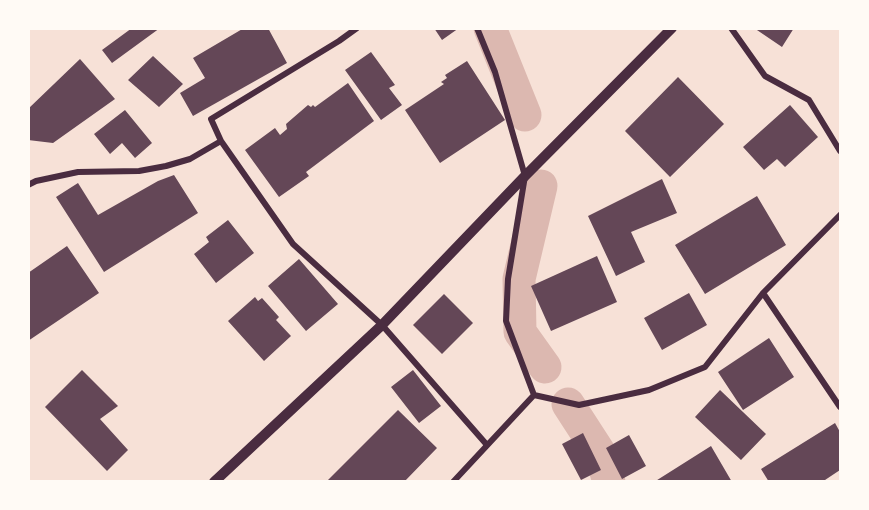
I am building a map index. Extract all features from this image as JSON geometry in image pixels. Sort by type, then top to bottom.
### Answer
[{"type":"street","points":[[357,28],[211,118],[221,141],[293,244],[382,325],[487,445]]},
{"type":"street","points":[[477,28],[495,72],[525,176],[508,279],[506,321],[534,395]]},
{"type":"street","points":[[214,482],[382,325],[672,28]]},
{"type":"street","points":[[731,28],[765,76],[810,99],[840,151]]},
{"type":"street","points":[[28,185],[36,181],[78,172],[139,171],[166,166],[190,159],[221,141]]},
{"type":"street","points":[[534,395],[579,405],[649,390],[705,367],[763,293],[840,215]]},
{"type":"street","points":[[763,293],[840,407]]},
{"type":"street","points":[[453,482],[534,395]]},
{"type":"building","points":[[132,28],[160,28],[112,63],[102,50]]},
{"type":"building","points":[[244,28],[268,28],[287,63],[193,116],[180,93],[205,78],[193,58]]},
{"type":"building","points":[[434,28],[459,28],[442,40]]},
{"type":"building","points":[[754,28],[794,28],[782,47]]},
{"type":"building","points":[[371,52],[395,85],[389,88],[402,105],[381,120],[345,70]]},
{"type":"building","points":[[153,56],[183,84],[159,107],[128,80]]},
{"type":"building","points":[[80,59],[115,99],[53,143],[28,140],[28,109]]},
{"type":"building","points":[[467,61],[505,120],[440,163],[405,110],[444,84],[441,82],[447,78],[445,75]]},
{"type":"building","points":[[678,77],[724,124],[670,177],[625,131]]},
{"type":"building","points":[[348,83],[374,121],[306,172],[309,176],[279,197],[245,150],[275,128],[280,135],[287,129],[286,124],[308,105],[315,107]]},
{"type":"building","points":[[790,105],[818,137],[785,167],[777,159],[764,170],[743,147]]},
{"type":"building","points":[[125,110],[152,143],[135,158],[122,143],[110,154],[94,134]]},
{"type":"building","points":[[174,175],[198,213],[104,272],[56,197],[78,183],[98,215],[158,181]]},
{"type":"building","points":[[662,179],[677,213],[631,232],[645,262],[616,276],[588,216]]},
{"type":"building","points":[[757,196],[786,245],[705,294],[675,245]]},
{"type":"building","points":[[228,220],[254,253],[216,283],[194,254],[209,242],[206,237]]},
{"type":"building","points":[[67,246],[99,293],[28,341],[28,273]]},
{"type":"building","points":[[597,256],[617,302],[551,331],[531,286]]},
{"type":"building","points":[[299,259],[338,304],[306,331],[268,286]]},
{"type":"building","points":[[689,293],[707,325],[662,350],[644,318]]},
{"type":"building","points":[[444,294],[473,323],[442,354],[413,325]]},
{"type":"building","points":[[255,297],[258,301],[262,298],[279,317],[276,320],[291,336],[264,361],[228,321]]},
{"type":"building","points":[[769,338],[794,377],[743,410],[718,372]]},
{"type":"building","points":[[82,370],[118,406],[100,419],[128,450],[107,471],[45,407]]},
{"type":"building","points":[[413,370],[441,406],[419,423],[391,387]]},
{"type":"building","points":[[720,390],[766,434],[741,460],[695,417]]},
{"type":"building","points":[[398,410],[437,448],[404,482],[326,482]]},
{"type":"building","points":[[835,423],[840,432],[840,470],[822,482],[769,482],[761,469]]},
{"type":"building","points":[[583,433],[601,470],[581,480],[562,444]]},
{"type":"building","points":[[629,435],[646,466],[622,479],[606,448]]},
{"type":"building","points":[[711,446],[732,482],[654,482]]},
{"type":"waterway","points":[[490,28],[525,115]]},
{"type":"waterway","points":[[541,186],[519,279],[520,332],[545,367]]},
{"type":"waterway","points":[[568,404],[601,455],[609,482]]}]
